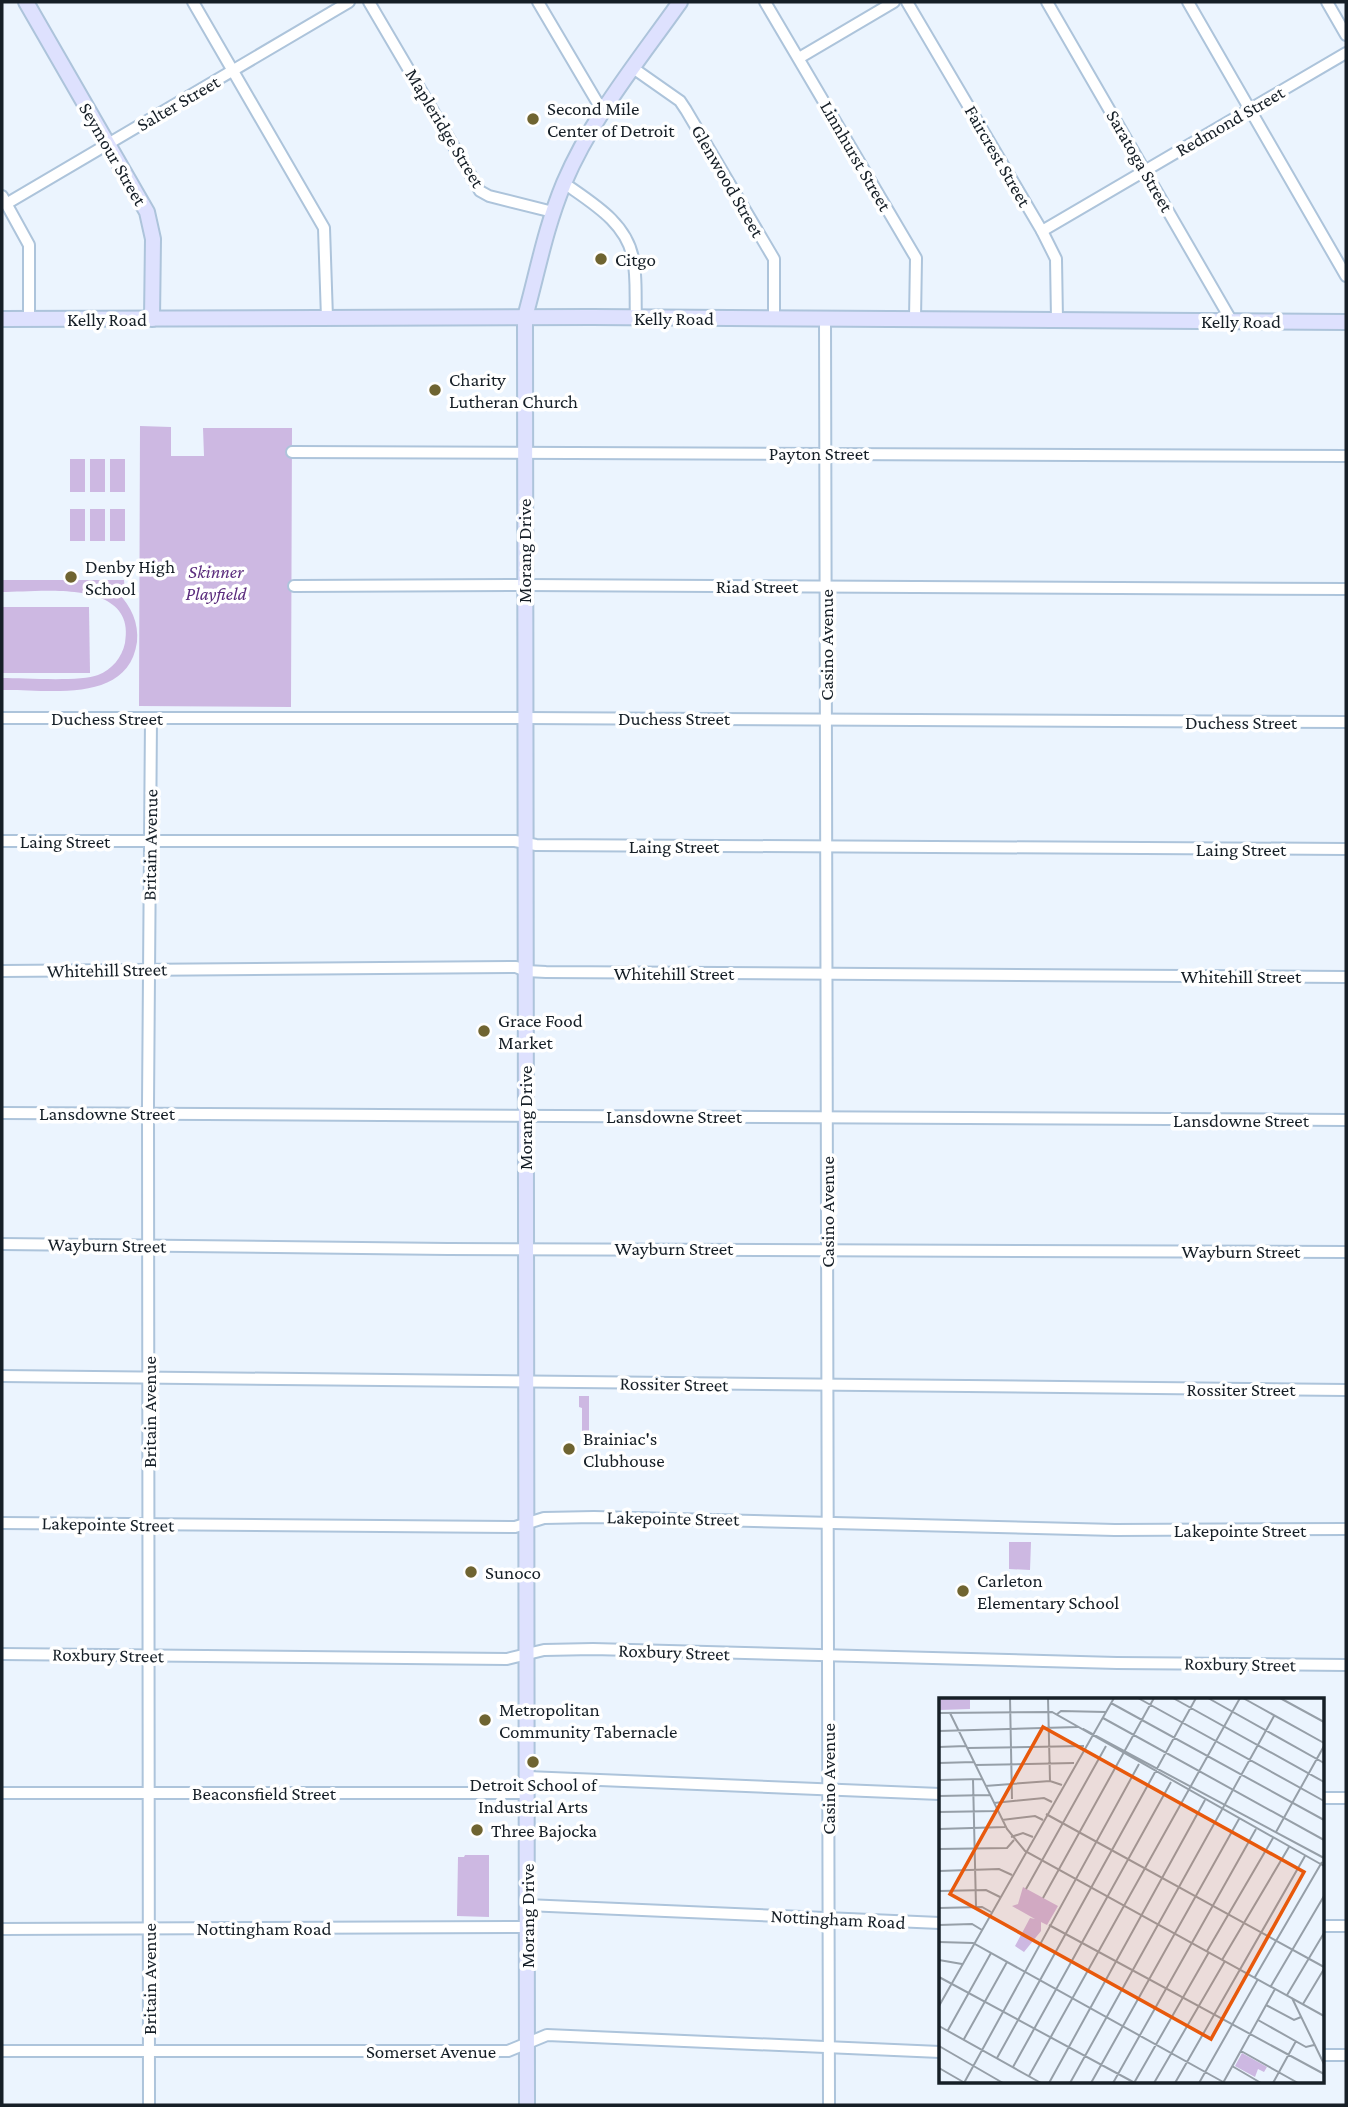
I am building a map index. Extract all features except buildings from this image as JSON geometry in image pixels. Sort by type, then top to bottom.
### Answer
[{"type":"street","name":"Seymour Street","points":[[26,2],[147,212],[153,239],[152,319]]},
{"type":"street","points":[[193,2],[324,228],[327,318]]},
{"type":"street","name":"Salter Street","points":[[4,200],[107,144],[349,2]]},
{"type":"street","name":"Mapleridge Street","points":[[369,2],[480,191],[489,196],[553,212]]},
{"type":"street","points":[[538,2],[603,112]]},
{"type":"street","name":"Linnhurst Street","points":[[765,2],[916,258],[915,319]]},
{"type":"street","points":[[799,58],[894,2]]},
{"type":"street","name":"Faircrest Street","points":[[907,2],[1056,259],[1057,320]]},
{"type":"street","name":"Saratoga Street","points":[[1047,2],[1231,320]]},
{"type":"street","points":[[1188,2],[1346,276]]},
{"type":"street","points":[[1327,2],[1346,35]]},
{"type":"street","name":"Morang Drive","points":[[527,2105],[525,317],[540,254],[564,183],[603,112],[675,4]]},
{"type":"street","name":"Redmond Street","points":[[1042,231],[1346,53]]},
{"type":"street","name":"Glenwood Street","points":[[633,68],[680,102],[774,259],[774,318]]},
{"type":"street","points":[[564,183],[611,217],[626,240],[633,255],[636,318]]},
{"type":"street","points":[[4,200],[29,245],[29,319]]},
{"type":"street","name":"Kelly Road","points":[[2,319],[525,317],[1346,322]]},
{"type":"street","name":"Casino Avenue","points":[[825,319],[829,2105]]},
{"type":"street","name":"Payton Street","points":[[292,452],[1346,456]]},
{"type":"street","name":"Riad Street","points":[[294,586],[1346,589]]},
{"type":"street","name":"Duchess Street","points":[[2,718],[1346,722]]},
{"type":"street","name":"Britain Avenue","points":[[149,2105],[148,1114],[151,719]]},
{"type":"street","name":"Laing Street","points":[[2,841],[515,841],[546,845],[1346,849]]},
{"type":"street","name":"Whitehill Street","points":[[2,971],[516,967],[526,971],[1346,976]]},
{"type":"street","name":"Lansdowne Street","points":[[2,1113],[1346,1120]]},
{"type":"street","name":"Wayburn Street","points":[[2,1244],[1346,1252]]},
{"type":"street","name":"Rossiter Street","points":[[2,1376],[1346,1390]]},
{"type":"street","name":"Lakepointe Street","points":[[2,1523],[515,1527],[544,1518],[594,1517],[828,1521],[1115,1531],[1346,1529]]},
{"type":"street","name":"Roxbury Street","points":[[2,1654],[507,1659],[544,1650],[595,1649],[828,1657],[1346,1665]]},
{"type":"street","points":[[527,1777],[939,1794]]},
{"type":"street","name":"Beaconsfield Street","points":[[2,1793],[527,1793]]},
{"type":"street","points":[[1324,1798],[1346,1798]]},
{"type":"street","name":"Nottingham Road","points":[[526,1905],[939,1923]]},
{"type":"street","points":[[1324,1926],[1346,1926]]},
{"type":"street","name":"Nottingham Road","points":[[2,1929],[526,1927]]},
{"type":"street","name":"Somerset Avenue","points":[[2,2050],[508,2051],[547,2035],[939,2052]]},
{"type":"street","points":[[1324,2055],[1346,2056]]},
{"type":"green space","name":"Skinner Playfield","points":[[140,426],[171,427],[171,456],[204,456],[203,428],[292,428],[291,707],[139,706]]},
{"type":"green space","points":[[70,459],[85,459],[85,492],[70,492]]},
{"type":"green space","points":[[90,459],[105,459],[105,492],[90,492]]},
{"type":"green space","points":[[110,459],[125,459],[125,492],[110,492]]},
{"type":"green space","points":[[70,509],[85,509],[85,541],[70,541]]},
{"type":"green space","points":[[90,509],[105,509],[105,541],[90,541]]},
{"type":"green space","points":[[110,509],[125,509],[125,541],[110,541]]},
{"type":"green space","points":[[2,580],[124,580],[125,592],[118,593],[127,603],[137,628],[137,642],[130,662],[118,676],[102,685],[62,691],[2,690],[2,678],[66,679],[90,677],[108,670],[116,662],[125,643],[125,622],[116,608],[101,598],[61,591],[2,592]]},
{"type":"green space","points":[[2,607],[89,607],[90,673],[2,673]]},
{"type":"green space","points":[[579,1396],[589,1396],[589,1433],[582,1432]]},
{"type":"green space","points":[[1009,1542],[1031,1542],[1030,1570],[1009,1569]]},
{"type":"green space","points":[[489,1855],[489,1917],[457,1916],[458,1857]]},
{"type":"place","name":"Second Mile Center of Detroit","points":[[533,119]]},
{"type":"place","name":"Citgo","points":[[601,259]]},
{"type":"place","name":"Charity Lutheran Church","points":[[435,390]]},
{"type":"place","name":"Denby High School","points":[[71,577]]},
{"type":"place","name":"Grace Food Market","points":[[484,1031]]},
{"type":"place","name":"Brainiac's Clubhouse","points":[[569,1449]]},
{"type":"place","name":"Sunoco","points":[[471,1572]]},
{"type":"place","name":"Carleton Elementary School","points":[[963,1591]]},
{"type":"place","name":"Metropolitan Community Tabernacle","points":[[485,1720]]},
{"type":"place","name":"Detroit School of Industrial Arts","points":[[533,1762]]},
{"type":"place","name":"Three Bajocka","points":[[477,1830]]}]
